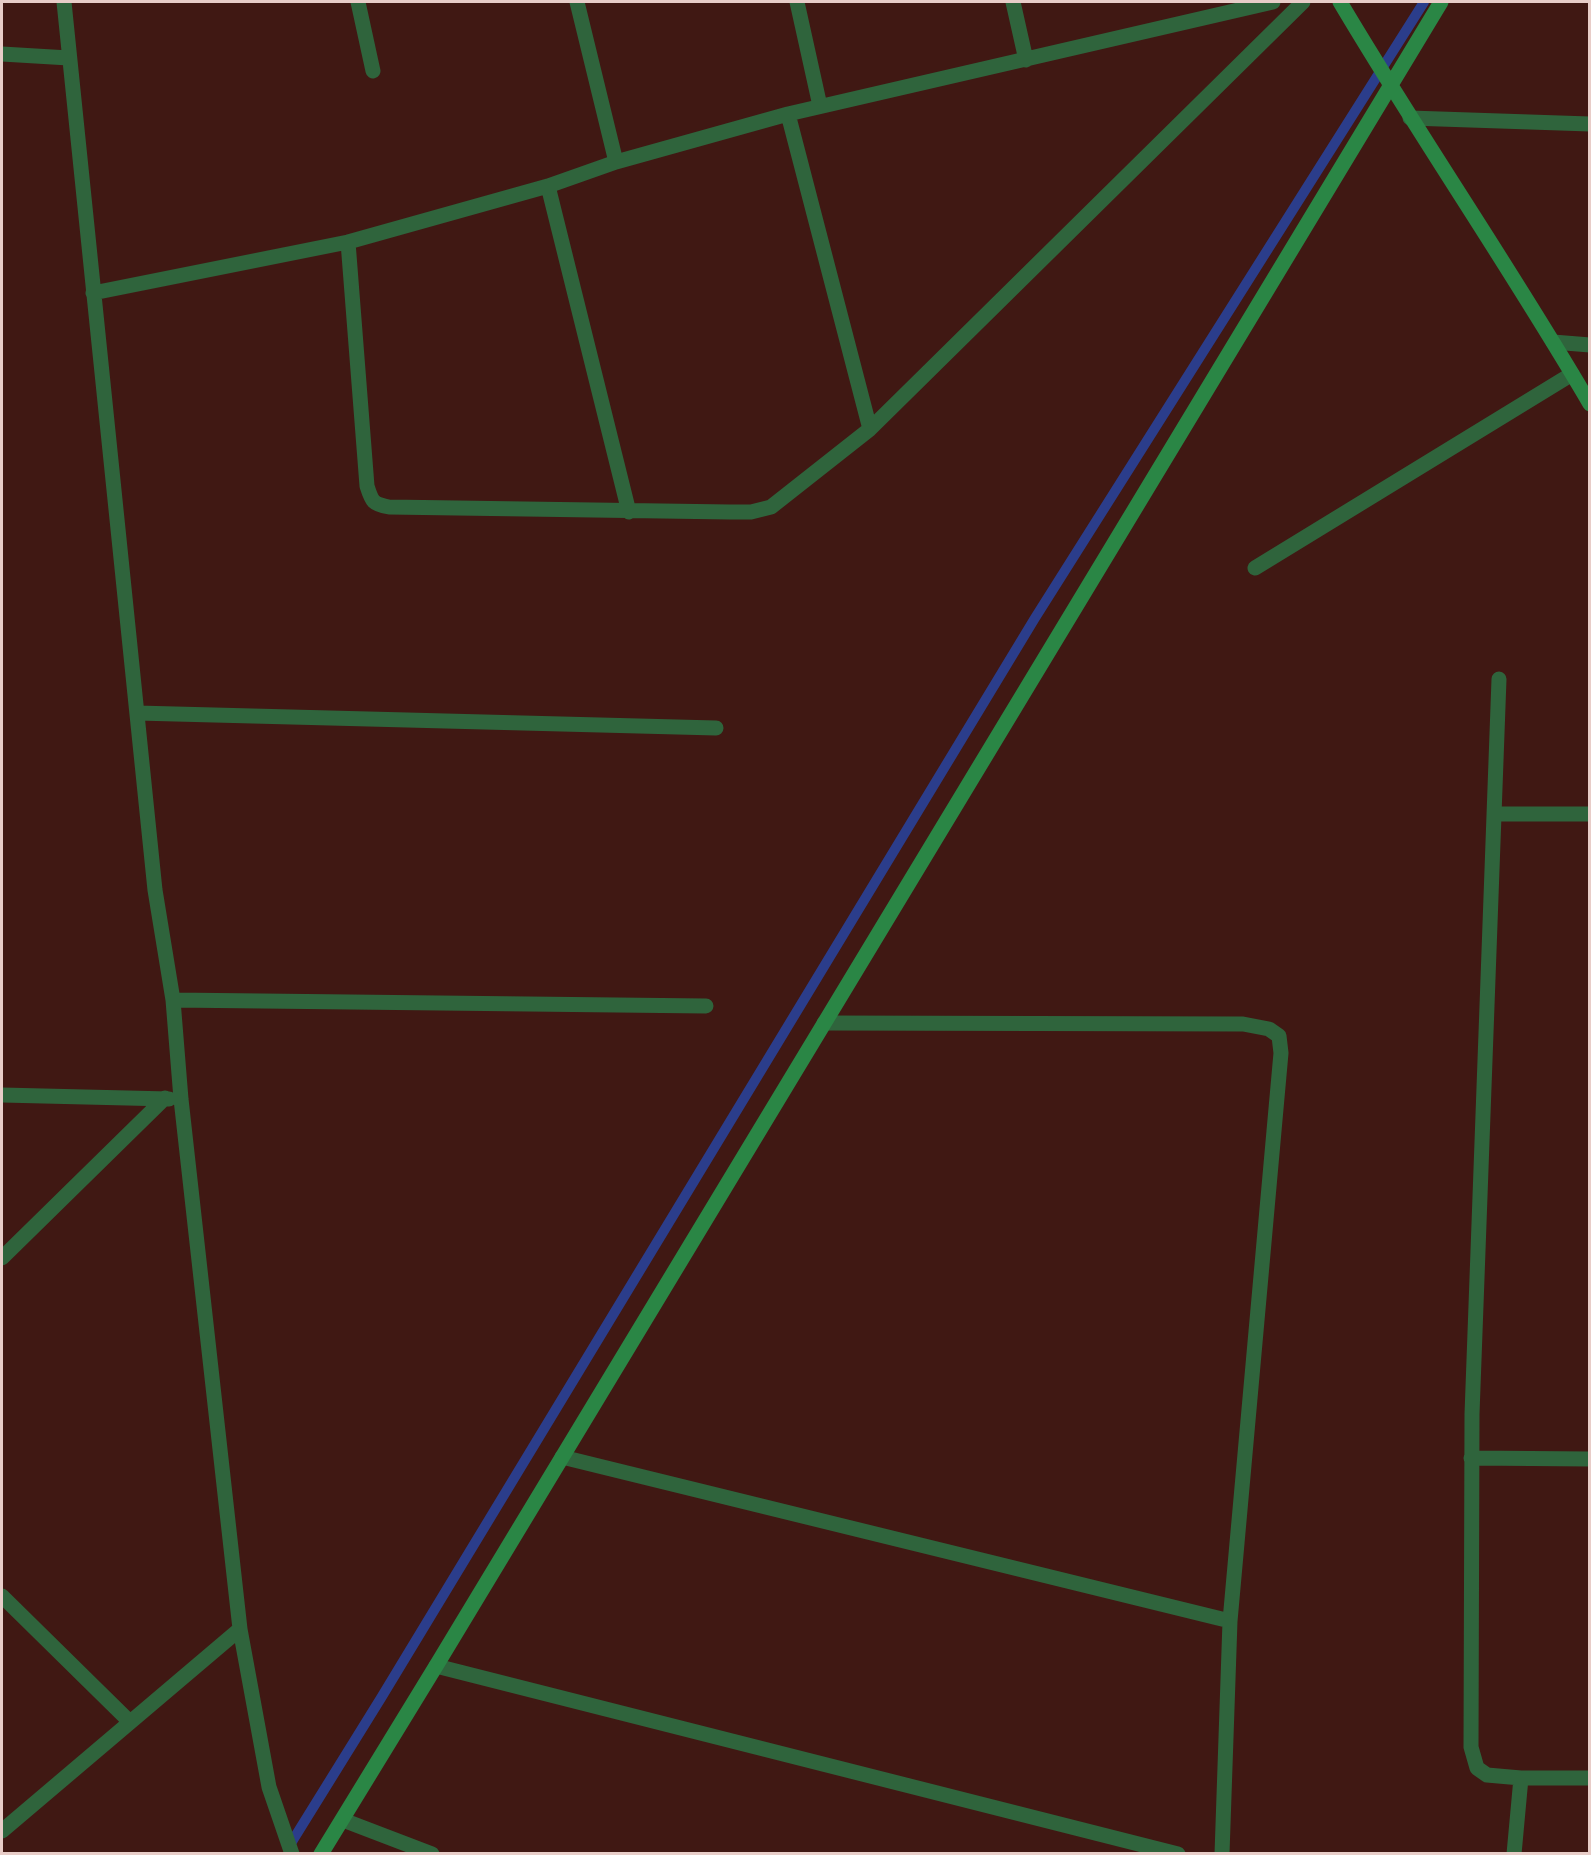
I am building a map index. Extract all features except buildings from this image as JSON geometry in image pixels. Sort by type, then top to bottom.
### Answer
[{"type":"street","points":[[64,2],[155,890],[173,1000],[173,1099],[240,1629],[269,1787],[292,1853]]},
{"type":"street","points":[[358,2],[373,71]]},
{"type":"street","points":[[577,2],[615,162]]},
{"type":"street","points":[[797,2],[820,106]]},
{"type":"street","points":[[1013,2],[1026,60]]},
{"type":"street","points":[[93,293],[348,243],[548,186],[615,162],[788,114],[1273,2]]},
{"type":"street","points":[[348,243],[367,486],[376,505],[629,512],[751,512],[771,507],[870,429],[1303,2]]},
{"type":"street","points":[[1340,2],[1410,118],[1590,404]]},
{"type":"street","points":[[321,1854],[824,1023],[1387,80],[1441,2]]},
{"type":"street","points":[[2,54],[69,58]]},
{"type":"street","points":[[788,114],[870,429]]},
{"type":"street","points":[[1410,118],[1590,124]]},
{"type":"street","points":[[548,186],[629,512]]},
{"type":"street","points":[[1553,342],[1590,345]]},
{"type":"street","points":[[1255,568],[1572,374]]},
{"type":"street","points":[[1499,679],[1471,1458],[1471,1747],[1477,1768],[1487,1775],[1521,1778],[1590,1778]]},
{"type":"street","points":[[137,713],[716,729]]},
{"type":"street","points":[[1494,814],[1590,814]]},
{"type":"street","points":[[173,1000],[706,1006]]},
{"type":"street","points":[[824,1023],[1243,1024],[1269,1029],[1279,1036],[1281,1053],[1230,1621],[1222,1854]]},
{"type":"street","points":[[2,1095],[173,1099]]},
{"type":"street","points":[[2,1258],[173,1099]]},
{"type":"street","points":[[562,1457],[1230,1621]]},
{"type":"street","points":[[1471,1458],[1590,1459]]},
{"type":"street","points":[[2,1596],[129,1722]]},
{"type":"street","points":[[2,1831],[240,1629]]},
{"type":"street","points":[[436,1666],[1178,1854]]},
{"type":"street","points":[[1514,1854],[1521,1778]]},
{"type":"street","points":[[343,1820],[432,1854]]},
{"type":"waterway","points":[[288,1848],[1035,618],[1424,2]]}]
